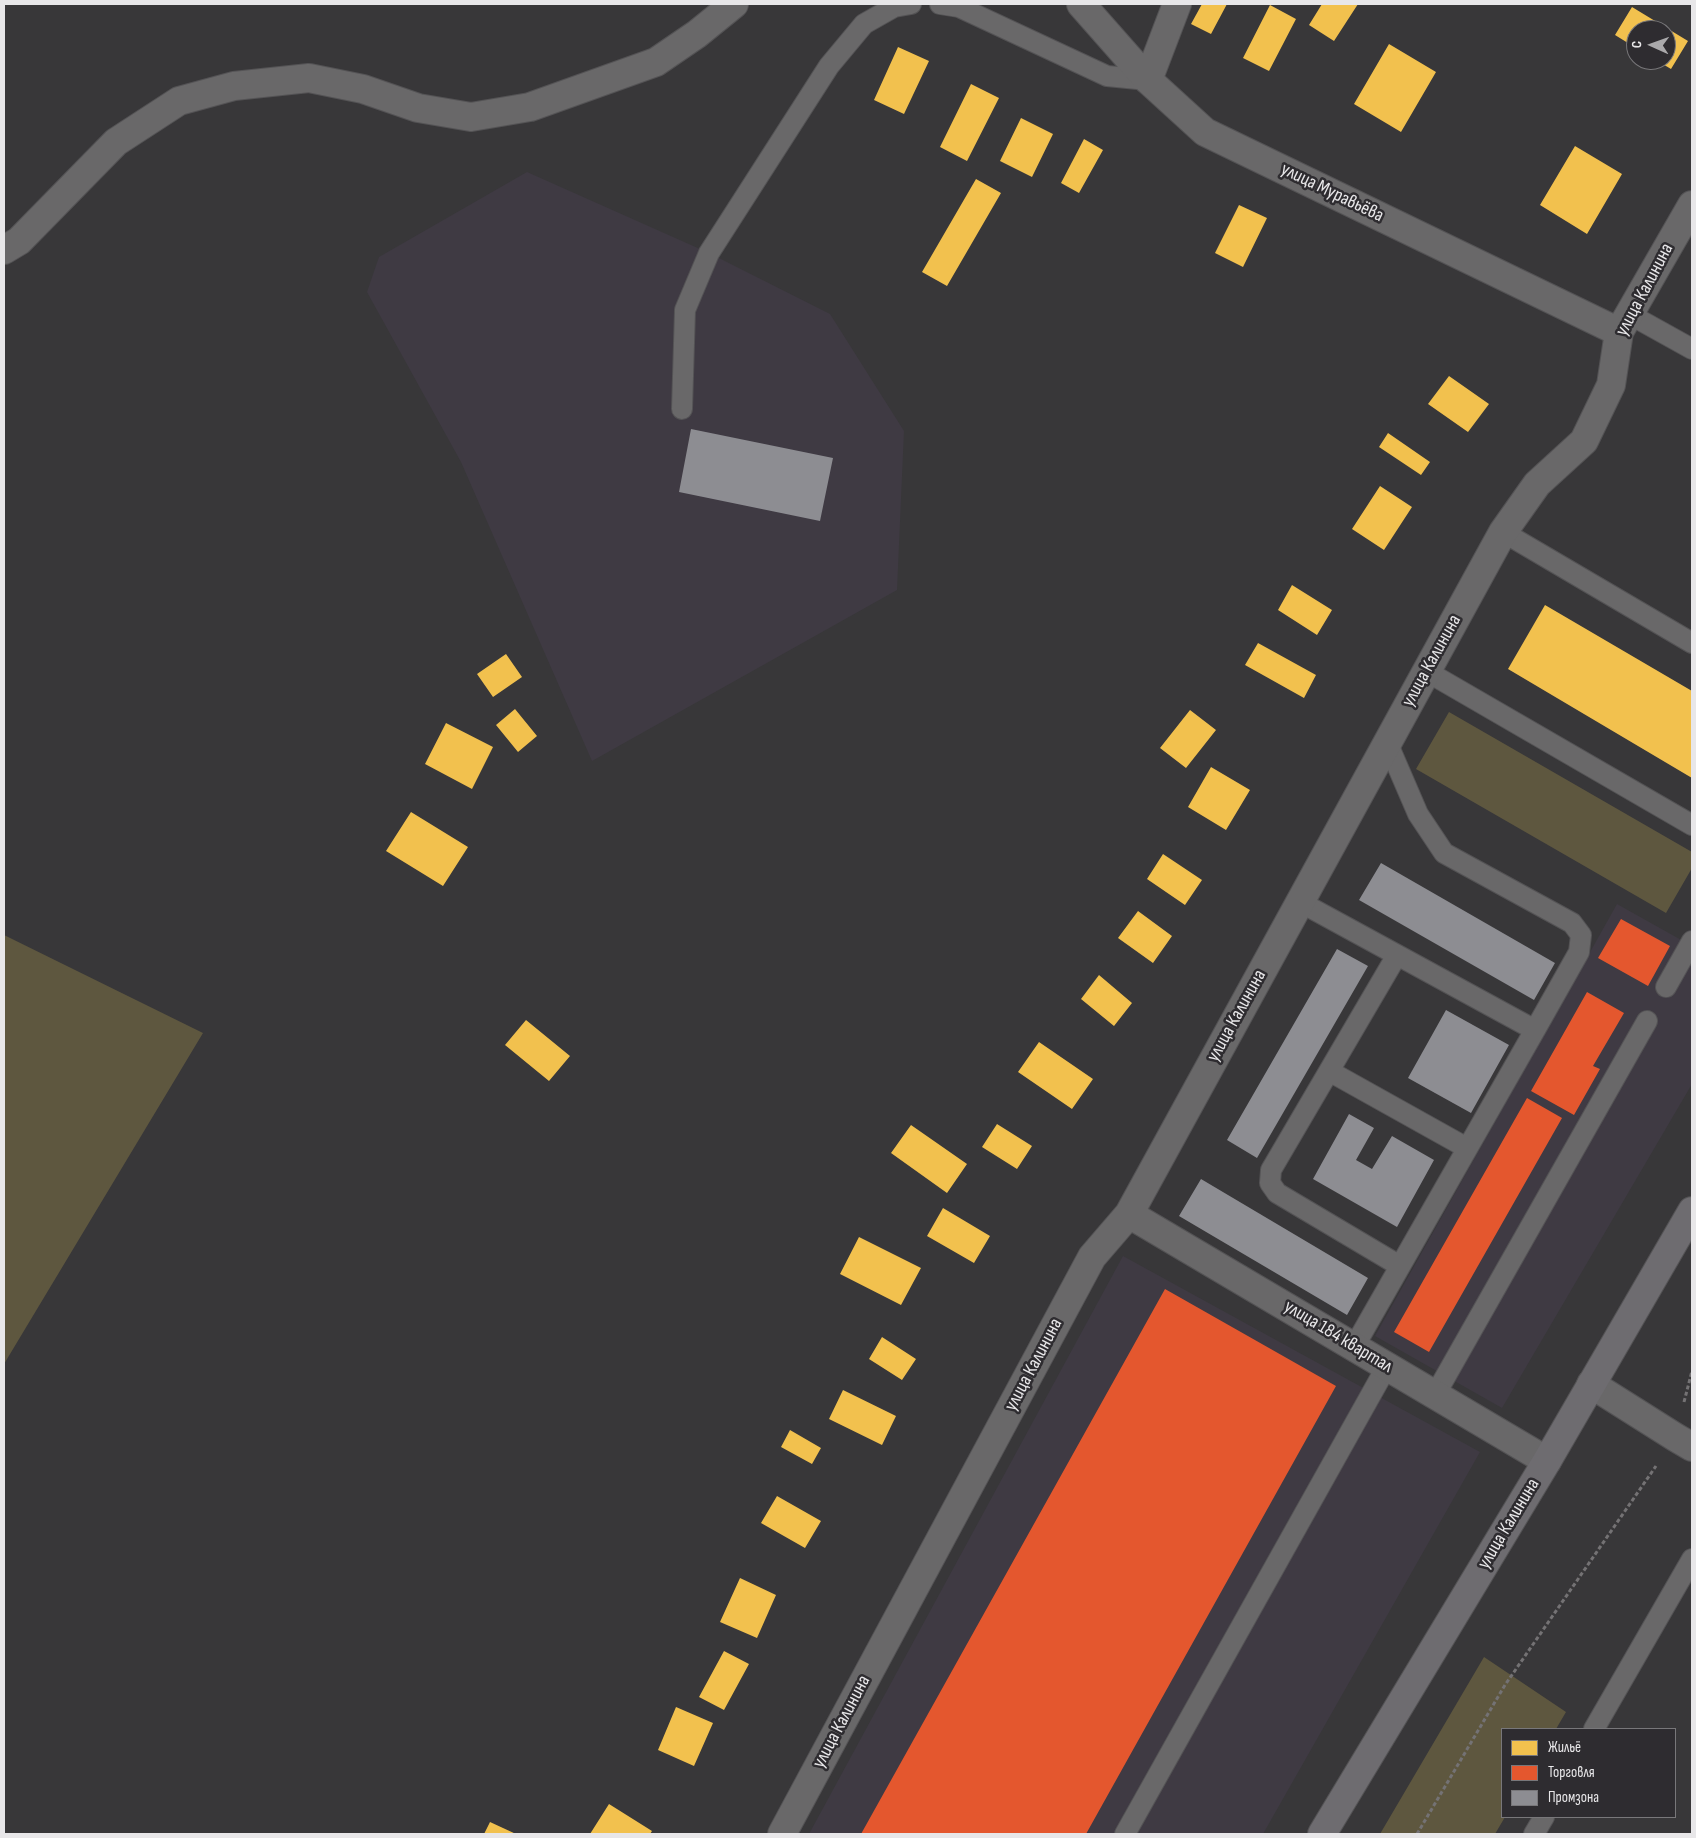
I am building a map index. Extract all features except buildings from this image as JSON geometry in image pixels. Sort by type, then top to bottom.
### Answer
[{"type":"main road","name":"улица Калинина","points":[[1322,1834],[1547,1460],[1692,1211]]},
{"type":"street","points":[[4,250],[19,241],[116,142],[179,101],[234,86],[309,78],[363,88],[427,110],[471,117],[530,107],[656,62],[697,34],[734,4]]},
{"type":"street","name":"улица Муравьёва","points":[[1081,4],[1148,80],[1205,132],[1624,323]]},
{"type":"street","points":[[1148,80],[1177,4]]},
{"type":"street","name":"улица Калинина","points":[[782,1834],[1092,1257],[1129,1214],[1503,532],[1537,484],[1584,441],[1611,384],[1624,323],[1689,216]]},
{"type":"street","name":"улица 184 квартал","points":[[1129,1214],[1547,1460]]},
{"type":"street","points":[[1591,1384],[1684,1442]]},
{"type":"lane","points":[[682,409],[685,310],[709,253],[828,66],[864,24],[894,7],[911,4]]},
{"type":"lane","points":[[940,4],[959,7],[1107,76],[1148,80]]},
{"type":"lane","points":[[1624,323],[1692,349]]},
{"type":"lane","points":[[1503,532],[1692,643]]},
{"type":"lane","points":[[1426,671],[1692,825]]},
{"type":"lane","points":[[1354,1347],[1579,952],[1581,935],[1572,922],[1444,853],[1418,814],[1387,742]]},
{"type":"lane","points":[[1300,902],[1535,1030]]},
{"type":"lane","points":[[1666,987],[1692,941]]},
{"type":"lane","points":[[1397,955],[1271,1170],[1270,1183],[1277,1193],[1400,1266]]},
{"type":"lane","points":[[1435,1394],[1647,1021]]},
{"type":"lane","points":[[1329,1071],[1467,1148]]},
{"type":"lane","points":[[1125,1834],[1387,1366]]},
{"type":"lane","points":[[1595,1728],[1692,1559]]},
{"type":"lane","points":[[1534,1834],[1543,1818]]},
{"type":"path","points":[[1417,1834],[1505,1685],[1684,1442],[1692,1371]]},
{"type":"shaded area","points":[[527,172],[709,253],[830,314],[904,431],[897,590],[592,761],[461,462],[367,292],[379,257]]},
{"type":"shaded area","points":[[1449,712],[1692,852],[1692,868],[1666,913],[1416,769]]},
{"type":"shaded area","points":[[1617,904],[1692,946],[1692,1084],[1502,1408],[1375,1336]]},
{"type":"shaded area","points":[[4,935],[203,1033],[4,1364]]},
{"type":"shaded area","points":[[1123,1256],[1480,1452],[1263,1834],[809,1834]]},
{"type":"shaded area","points":[[1484,1657],[1566,1712],[1557,1728],[1501,1728],[1501,1818],[1504,1818],[1495,1834],[1380,1834]]}]
